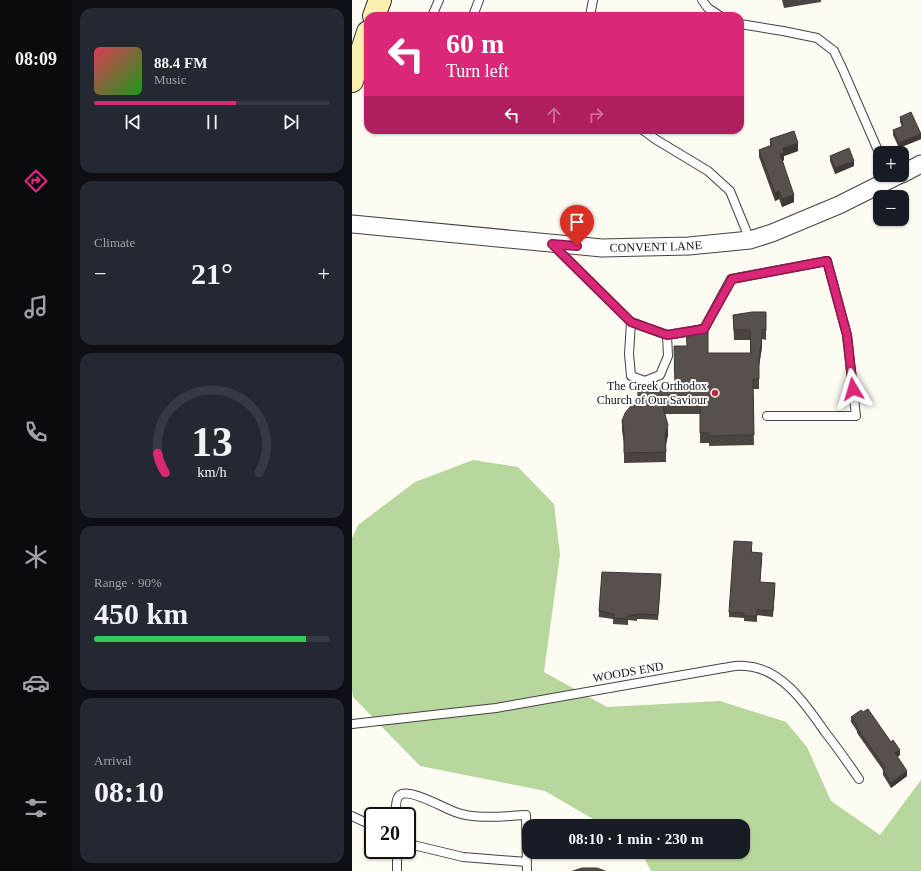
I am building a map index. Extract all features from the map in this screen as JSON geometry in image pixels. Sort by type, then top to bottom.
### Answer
[{"type":"main road","points":[[376,12],[380,0]]},
{"type":"main road","points":[[352,82],[364,44]]},
{"type":"street","name":"CONVENT LANE","points":[[909,170],[921,164]]},
{"type":"street","name":"CONVENT LANE","points":[[352,224],[602,248],[689,246],[750,240],[772,233],[840,205],[884,182]]},
{"type":"lane","points":[[434,12],[439,0]]},
{"type":"lane","points":[[474,12],[479,0]]},
{"type":"lane","points":[[591,12],[593,0]]},
{"type":"lane","points":[[702,0],[708,8],[714,12]]},
{"type":"lane","points":[[744,25],[817,38],[834,51],[876,146]]},
{"type":"lane","points":[[649,134],[708,171],[730,190],[750,240]]},
{"type":"lane","points":[[552,244],[631,322],[667,335],[704,329],[732,279],[827,261],[847,335],[856,416],[767,416]]},
{"type":"lane","points":[[631,322],[629,354],[630,376],[645,381],[660,374],[668,356],[667,335]]},
{"type":"lane","name":"WOODS END","points":[[352,724],[496,708],[723,668],[745,666],[773,675],[795,693],[809,709],[860,779]]},
{"type":"lane","points":[[397,807],[398,797],[400,794],[406,794],[418,796],[456,812],[480,816],[526,815],[527,871]]},
{"type":"lane","points":[[352,816],[364,822]]},
{"type":"lane","points":[[416,846],[463,857],[527,862]]},
{"type":"lane","points":[[397,859],[397,871]]},
{"type":"green space","points":[[473,460],[518,467],[554,504],[560,555],[544,672],[607,707],[720,701],[786,722],[807,747],[831,801],[880,835],[921,780],[921,871],[651,871],[645,859],[750,859],[750,819],[593,819],[545,791],[420,766],[353,697],[352,690],[352,538],[358,525],[415,482]]},
{"type":"building","points":[[911,112],[921,134],[899,143],[893,130],[903,126],[900,117]]},
{"type":"building","points":[[794,131],[798,143],[783,148],[784,153],[780,154],[794,195],[782,199],[779,191],[775,193],[759,150],[772,145],[770,139]]},
{"type":"building","points":[[849,148],[854,161],[835,168],[830,156]]},
{"type":"building","name":"The Greek Orthodox Church of Our Saviour","points":[[752,312],[766,312],[766,330],[762,329],[759,357],[759,379],[753,379],[754,435],[709,436],[709,433],[700,433],[700,404],[662,404],[668,425],[665,436],[666,452],[624,453],[624,433],[622,421],[625,413],[630,407],[638,403],[638,387],[675,389],[674,346],[687,346],[686,328],[708,323],[708,353],[751,353],[750,330],[734,330],[733,315]]},
{"type":"building","points":[[734,541],[752,542],[751,552],[762,553],[760,582],[775,583],[773,611],[757,610],[757,616],[744,616],[744,613],[729,612]]},
{"type":"building","points":[[602,572],[661,574],[658,615],[637,614],[628,615],[628,619],[613,618],[614,614],[599,611]]},
{"type":"building","points":[[868,709],[891,742],[893,740],[900,750],[895,753],[907,771],[891,783],[883,770],[885,768],[851,717],[861,710],[863,712]]},
{"type":"building","points":[[582,868],[597,868],[605,871],[573,871]]},
{"type":"place","name":"The Greek Orthodox Church of Our Saviour","points":[[715,393]]},
{"type":"route","points":[[577,246],[552,244],[631,322],[667,335],[704,329],[732,279],[827,261],[847,335],[853,389]]}]
